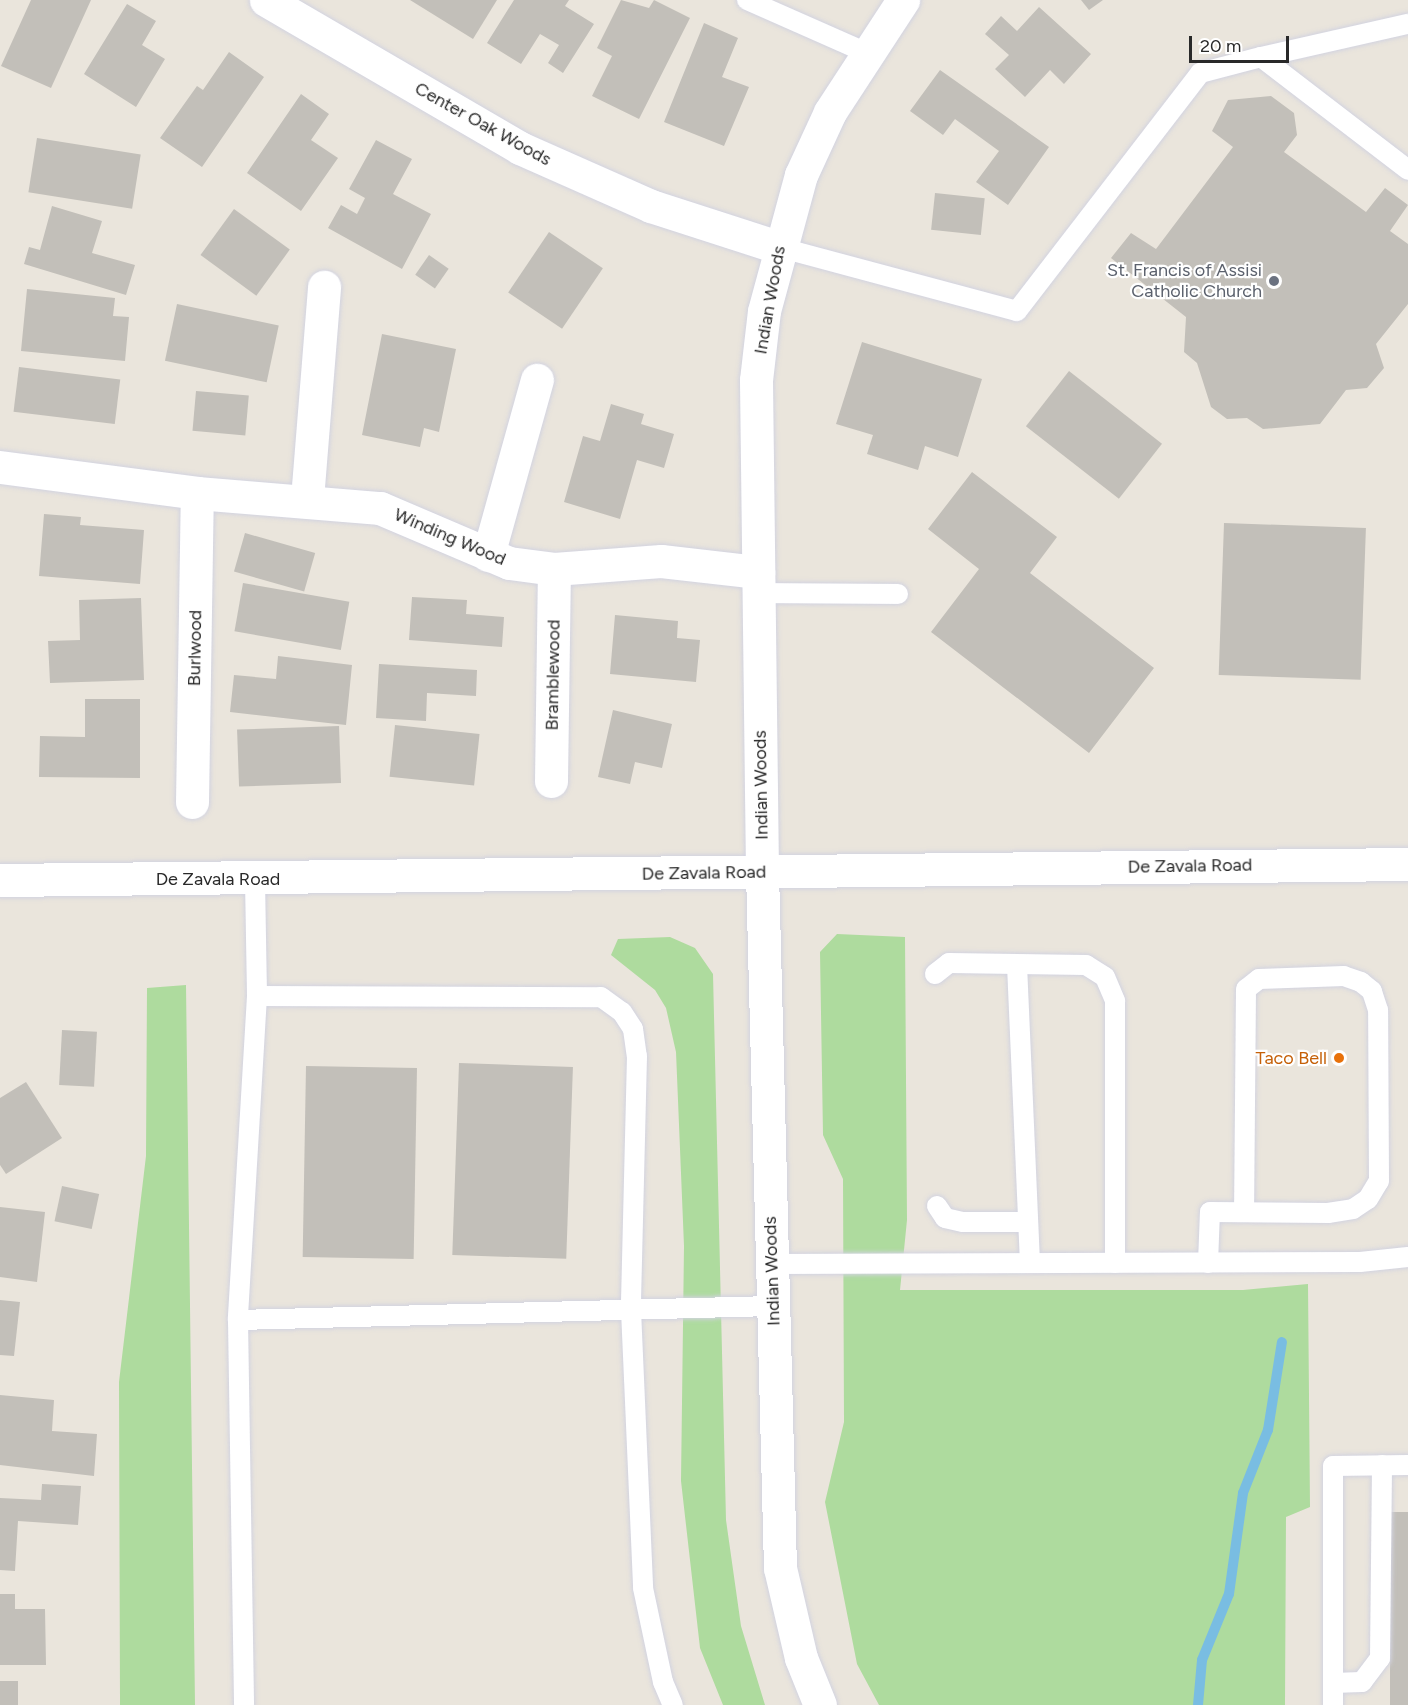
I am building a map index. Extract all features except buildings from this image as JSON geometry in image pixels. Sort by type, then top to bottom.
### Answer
[{"type":"street","name":"Center Oak Woods","points":[[266,0],[520,148],[651,206],[778,247]]},
{"type":"street","name":"Indian Woods","points":[[820,1705],[801,1658],[780,1568],[762,872],[756,380],[778,247],[801,176],[865,52],[903,0]]},
{"type":"street","points":[[307,500],[324,287]]},
{"type":"street","points":[[488,555],[537,380]]},
{"type":"street","name":"Winding Wood","points":[[0,467],[197,493],[307,500],[380,508],[488,555],[554,569],[661,561],[758,582]]},
{"type":"street","name":"Burlwood","points":[[192,802],[197,493]]},
{"type":"street","name":"Bramblewood","points":[[551,781],[554,569]]},
{"type":"street","name":"De Zavala Road","points":[[0,880],[255,880],[1408,864]]},
{"type":"lane","points":[[747,0],[865,52]]},
{"type":"lane","points":[[778,247],[1017,311],[1200,73],[1408,24]]},
{"type":"lane","points":[[1261,57],[1408,170]]},
{"type":"lane","points":[[758,582],[898,594]]},
{"type":"lane","points":[[244,1705],[238,1320],[257,996],[255,880]]},
{"type":"lane","points":[[935,974],[949,963],[1086,965],[1105,977],[1115,1001],[1115,1263]]},
{"type":"lane","points":[[1017,964],[1030,1263]]},
{"type":"lane","points":[[1208,1263],[1210,1212],[1244,1212],[1353,1209],[1368,1199],[1379,1181],[1378,1010],[1372,992],[1361,982],[1344,976],[1259,979],[1246,989],[1244,1212]]},
{"type":"lane","points":[[257,996],[601,996],[622,1012],[633,1029],[637,1056],[631,1310],[643,1588],[663,1682],[672,1705]]},
{"type":"lane","points":[[937,1206],[945,1218],[963,1222],[1027,1222]]},
{"type":"lane","points":[[772,1264],[1360,1262],[1408,1257]]},
{"type":"lane","points":[[238,1320],[773,1306]]},
{"type":"lane","points":[[1333,1683],[1362,1682],[1380,1658],[1382,1465]]},
{"type":"lane","points":[[1333,1705],[1333,1466],[1408,1465]]},
{"type":"green space","points":[[837,934],[905,937],[907,1220],[900,1290],[1243,1290],[1308,1284],[1310,1507],[1286,1517],[1285,1705],[879,1705],[857,1664],[825,1502],[844,1422],[843,1179],[823,1135],[820,952]]},
{"type":"green space","points":[[670,937],[695,948],[713,974],[726,1520],[741,1626],[765,1705],[723,1705],[700,1648],[681,1481],[684,1246],[676,1052],[666,1008],[655,990],[611,955],[618,939]]},
{"type":"green space","points":[[186,985],[195,1705],[120,1705],[119,1382],[146,1156],[147,988]]},
{"type":"waterway","points":[[1198,1705],[1202,1660],[1229,1594],[1243,1493],[1268,1430],[1282,1342]]},
{"type":"place","name":"St. Francis of Assisi Catholic Church","points":[[1274,281]]},
{"type":"place","name":"Taco Bell","points":[[1339,1058]]}]
